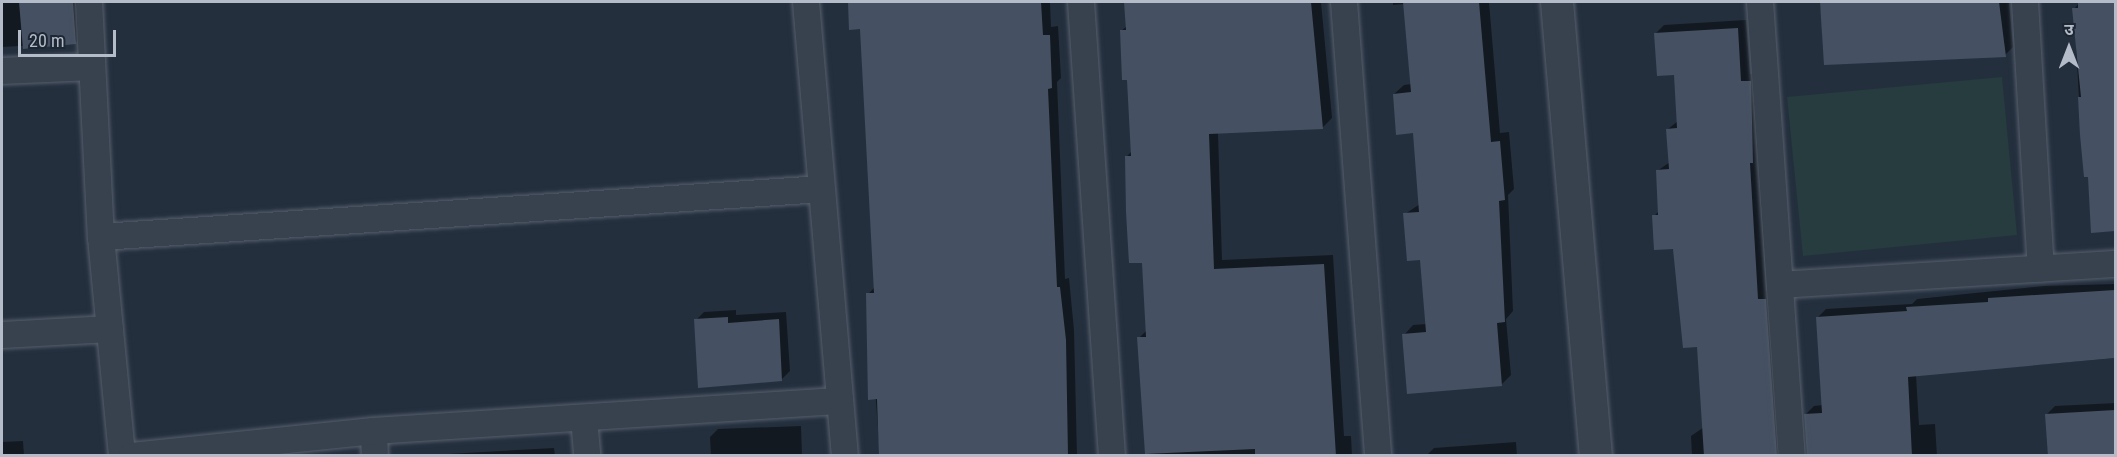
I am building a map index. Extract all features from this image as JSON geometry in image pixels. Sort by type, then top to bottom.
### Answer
[{"type":"street","points":[[89,2],[101,237],[122,456]]},
{"type":"street","points":[[806,2],[845,456]]},
{"type":"street","points":[[1081,2],[1112,456]]},
{"type":"street","points":[[1344,2],[1378,456]]},
{"type":"street","points":[[1557,2],[1596,456]]},
{"type":"street","points":[[1760,2],[1792,456]]},
{"type":"street","points":[[2025,2],[2041,269]]},
{"type":"street","points":[[2,71],[92,67]]},
{"type":"street","points":[[101,237],[821,189]]},
{"type":"street","points":[[1780,285],[2115,264]]},
{"type":"street","points":[[2,335],[110,329]]},
{"type":"street","points":[[132,456],[374,443],[584,418],[840,401]]},
{"type":"street","points":[[584,418],[587,456]]},
{"type":"green space","points":[[2002,77],[2017,235],[1803,256],[1787,97]]},
{"type":"building","points":[[19,2],[73,2],[76,44],[23,49]]},
{"type":"building","points":[[848,2],[1041,2],[1043,35],[1050,35],[1052,88],[1048,89],[1057,287],[1060,287],[1066,340],[1068,456],[879,456],[877,399],[868,400],[866,293],[874,293],[860,29],[849,30]]},
{"type":"building","points":[[1124,2],[1311,2],[1323,129],[1209,134],[1214,269],[1324,264],[1336,456],[1255,456],[1255,449],[1145,454],[1137,337],[1146,337],[1142,263],[1129,263],[1126,212],[1125,156],[1131,156],[1127,80],[1122,80],[1120,30],[1126,30]]},
{"type":"building","points":[[1403,2],[1479,2],[1491,142],[1500,141],[1505,200],[1499,201],[1505,322],[1497,323],[1502,386],[1407,394],[1402,334],[1426,332],[1420,260],[1407,261],[1403,213],[1419,212],[1413,133],[1396,135],[1393,94],[1411,92]]},
{"type":"building","points":[[1820,2],[1999,2],[2006,57],[1824,65]]},
{"type":"building","points":[[2078,2],[2115,2],[2115,231],[2091,233],[2088,177],[2084,177],[2080,135],[2078,97],[2081,97],[2072,8],[2078,8]]},
{"type":"building","points":[[1738,28],[1741,81],[1751,81],[1753,163],[1750,163],[1758,299],[1766,299],[1777,456],[1704,456],[1697,347],[1683,348],[1673,249],[1654,250],[1652,215],[1658,215],[1656,170],[1669,169],[1666,129],[1677,128],[1674,75],[1657,76],[1654,33]]},
{"type":"building","points":[[2115,290],[2115,358],[1908,377],[1912,456],[1807,456],[1804,414],[1822,413],[1816,317],[1907,311],[1906,307],[1988,302],[1988,298]]},
{"type":"building","points":[[728,317],[728,323],[779,319],[782,381],[698,388],[694,319]]},
{"type":"building","points":[[2115,410],[2115,456],[2048,456],[2045,414]]}]
